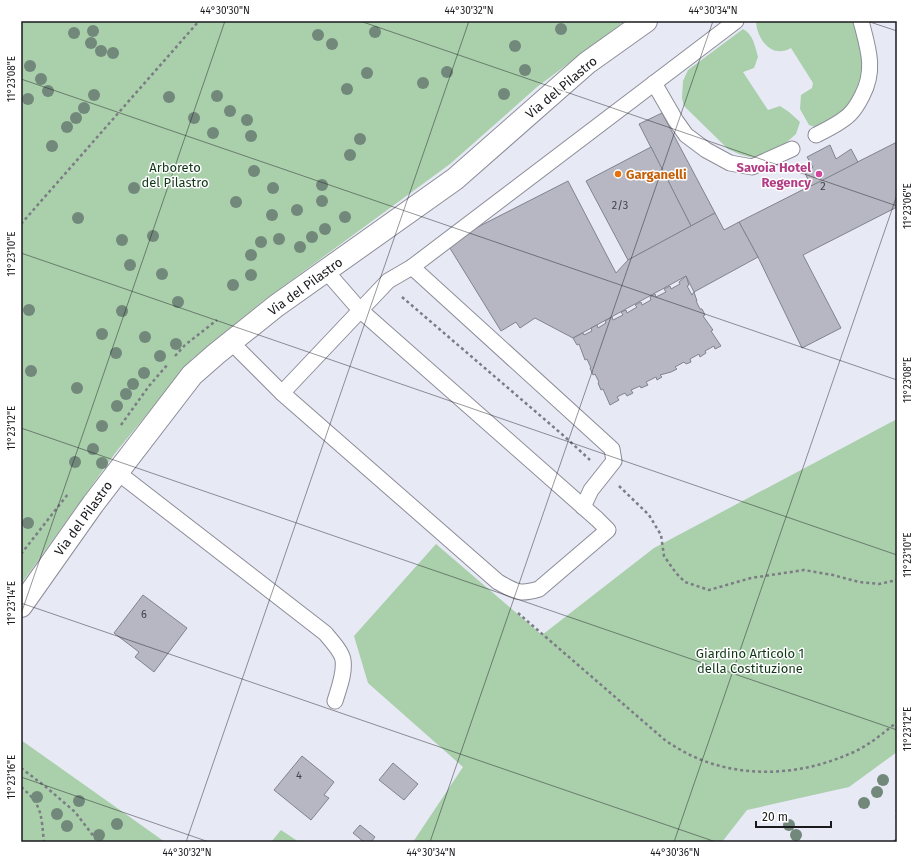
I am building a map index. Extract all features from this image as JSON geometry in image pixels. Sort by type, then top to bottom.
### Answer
[{"type":"street","name":"Via del Pilastro","points":[[21,606],[93,504],[192,375],[276,306],[455,179],[587,63],[646,21]]},
{"type":"lane","points":[[282,392],[388,281],[412,267],[736,21]]},
{"type":"lane","points":[[816,135],[837,124],[851,114],[868,86],[871,72],[870,56],[861,21]]},
{"type":"lane","points":[[654,83],[676,122],[686,135],[706,150],[730,163],[752,167],[792,149]]},
{"type":"lane","points":[[412,267],[612,449],[614,461],[591,490],[583,507]]},
{"type":"lane","points":[[231,342],[282,392],[498,582],[518,593],[540,589],[608,530],[360,310],[326,271]]},
{"type":"lane","points":[[117,472],[325,633],[343,659],[342,678],[336,701]]},
{"type":"path","points":[[21,224],[199,21]]},
{"type":"path","points":[[21,768],[75,812],[98,842]]},
{"type":"path","points":[[21,787],[38,804],[41,813],[44,842]]},
{"type":"path","points":[[897,809],[897,818]]},
{"type":"path","points":[[894,842],[897,839]]},
{"type":"green space","name":"Arboreto del Pilastro","points":[[21,21],[625,21],[537,87],[450,164],[263,301],[192,359],[116,452],[21,584]]},
{"type":"green space","points":[[756,21],[853,21],[866,66],[864,83],[848,109],[832,122],[815,127],[809,125],[800,109],[801,95],[812,88],[813,83],[791,48],[784,51],[778,51],[767,46],[759,35]]},
{"type":"green space","points":[[743,29],[751,37],[758,57],[754,68],[743,72],[768,110],[780,106],[800,122],[796,134],[780,148],[764,155],[750,157],[728,149],[684,106],[682,98],[683,81],[688,70]]},
{"type":"green space","name":"Giardino Articolo 1 della Costituzione","points":[[897,419],[897,752],[849,787],[747,810],[722,842],[413,842],[463,767],[368,683],[354,636],[436,544],[542,635],[654,548]]},
{"type":"green space","points":[[21,740],[165,842],[21,842]]},
{"type":"green space","points":[[281,830],[299,842],[271,842]]},
{"type":"building","points":[[662,113],[715,213],[691,226],[639,124]]},
{"type":"building","points":[[897,142],[897,207],[803,255],[841,328],[802,348],[758,257],[739,222]]},
{"type":"building","points":[[830,145],[836,159],[851,149],[858,162],[811,186],[805,173],[813,167],[807,157]]},
{"type":"building","points":[[651,147],[691,226],[628,260],[586,181]]},
{"type":"building","points":[[568,181],[616,273],[628,260],[715,213],[724,230],[739,222],[758,257],[694,292],[686,276],[573,338],[535,318],[520,328],[516,322],[501,331],[448,245],[468,232]]},
{"type":"building","points":[[686,276],[689,285],[687,286],[692,295],[694,292],[696,301],[705,315],[703,316],[713,330],[711,331],[721,346],[715,349],[714,346],[705,351],[706,353],[700,357],[699,354],[690,359],[691,362],[686,364],[684,362],[675,367],[677,369],[660,375],[662,377],[657,380],[656,377],[646,382],[648,385],[641,388],[640,386],[631,390],[633,393],[627,396],[625,393],[617,397],[619,400],[610,405],[603,389],[601,390],[595,374],[593,375],[587,359],[585,360],[579,344],[577,345],[573,338],[583,333],[584,335],[592,331],[591,328],[597,325],[598,328],[612,317],[613,320],[623,315],[621,312],[626,310],[627,313],[637,307],[635,305],[641,302],[642,305],[651,300],[650,297],[655,294],[656,297],[666,292],[664,289],[670,286],[671,289],[680,284],[679,282]]},
{"type":"building","points":[[143,595],[187,628],[154,672],[135,657],[139,652],[114,633]]},
{"type":"building","points":[[302,756],[334,782],[324,795],[329,798],[311,820],[274,790]]},
{"type":"building","points":[[393,763],[418,784],[404,800],[379,780]]},
{"type":"building","points":[[360,825],[375,837],[371,842],[364,842],[353,833]]},
{"type":"place","name":"Garganelli","points":[[618,174]]},
{"type":"place","name":"Savoia Hotel Regency","points":[[819,174]]}]
